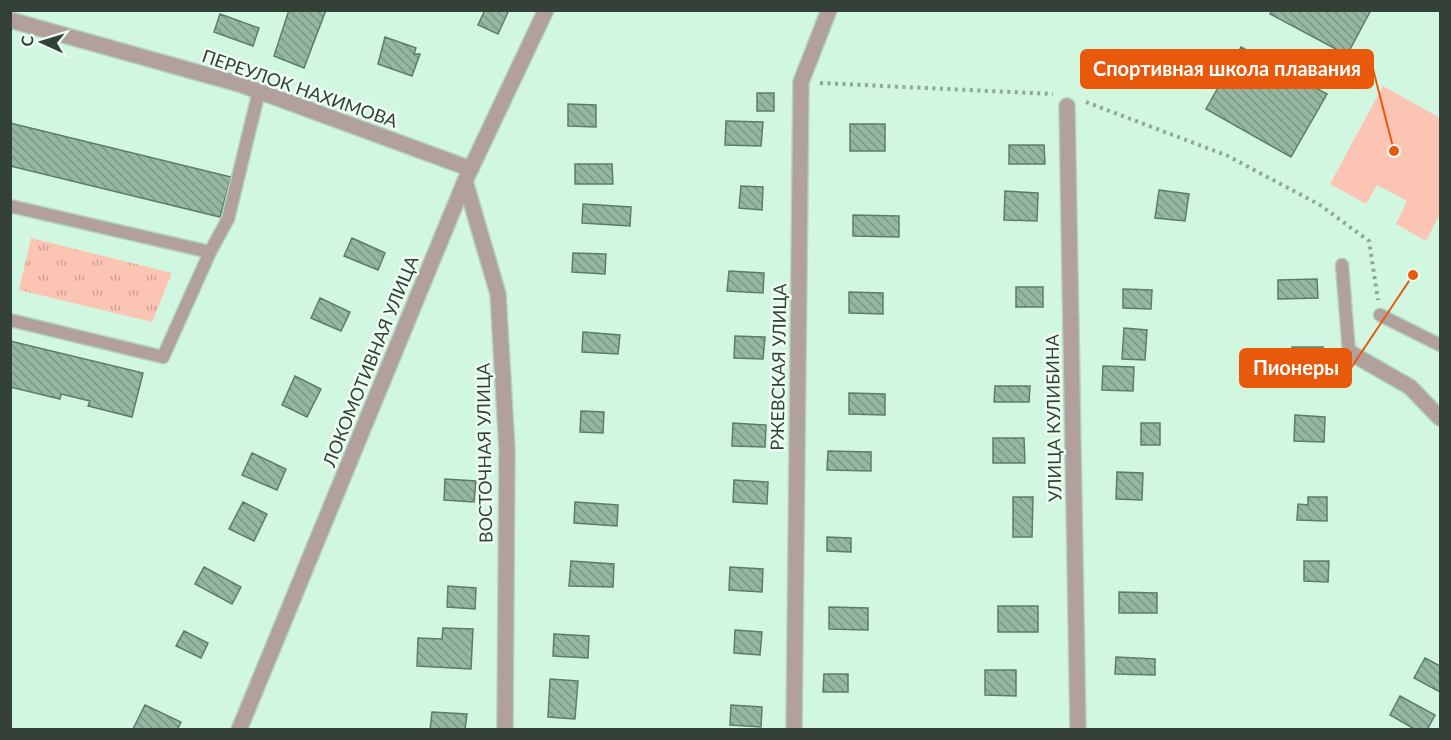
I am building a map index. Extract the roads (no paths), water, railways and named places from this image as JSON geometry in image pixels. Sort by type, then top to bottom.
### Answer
[{"type":"street","name":"ЛОКОМОТИВНАЯ УЛИЦА","points":[[239,729],[468,175],[546,10]]},
{"type":"street","name":"РЖЕВСКАЯ УЛИЦА","points":[[794,729],[801,82],[829,10]]},
{"type":"street","name":"ПЕРЕУЛОК НАХИМОВА","points":[[10,20],[239,84],[468,175]]},
{"type":"street","name":"УЛИЦА КУЛИБИНА","points":[[1073,103],[1078,729]]},
{"type":"street","name":"ВОСТОЧНАЯ УЛИЦА","points":[[468,175],[498,294],[507,450],[505,729]]},
{"type":"street","points":[[1349,352],[1410,387],[1440,418]]},
{"type":"lane","points":[[10,321],[162,357],[210,252],[228,219],[259,91]]},
{"type":"lane","points":[[10,206],[210,252]]},
{"type":"lane","points":[[1342,265],[1349,352]]},
{"type":"lane","points":[[1380,315],[1440,345]]},
{"type":"place","name":"Спортивная школа плавания","points":[[1394,151]]},
{"type":"place","name":"Пионеры","points":[[1413,275]]}]
